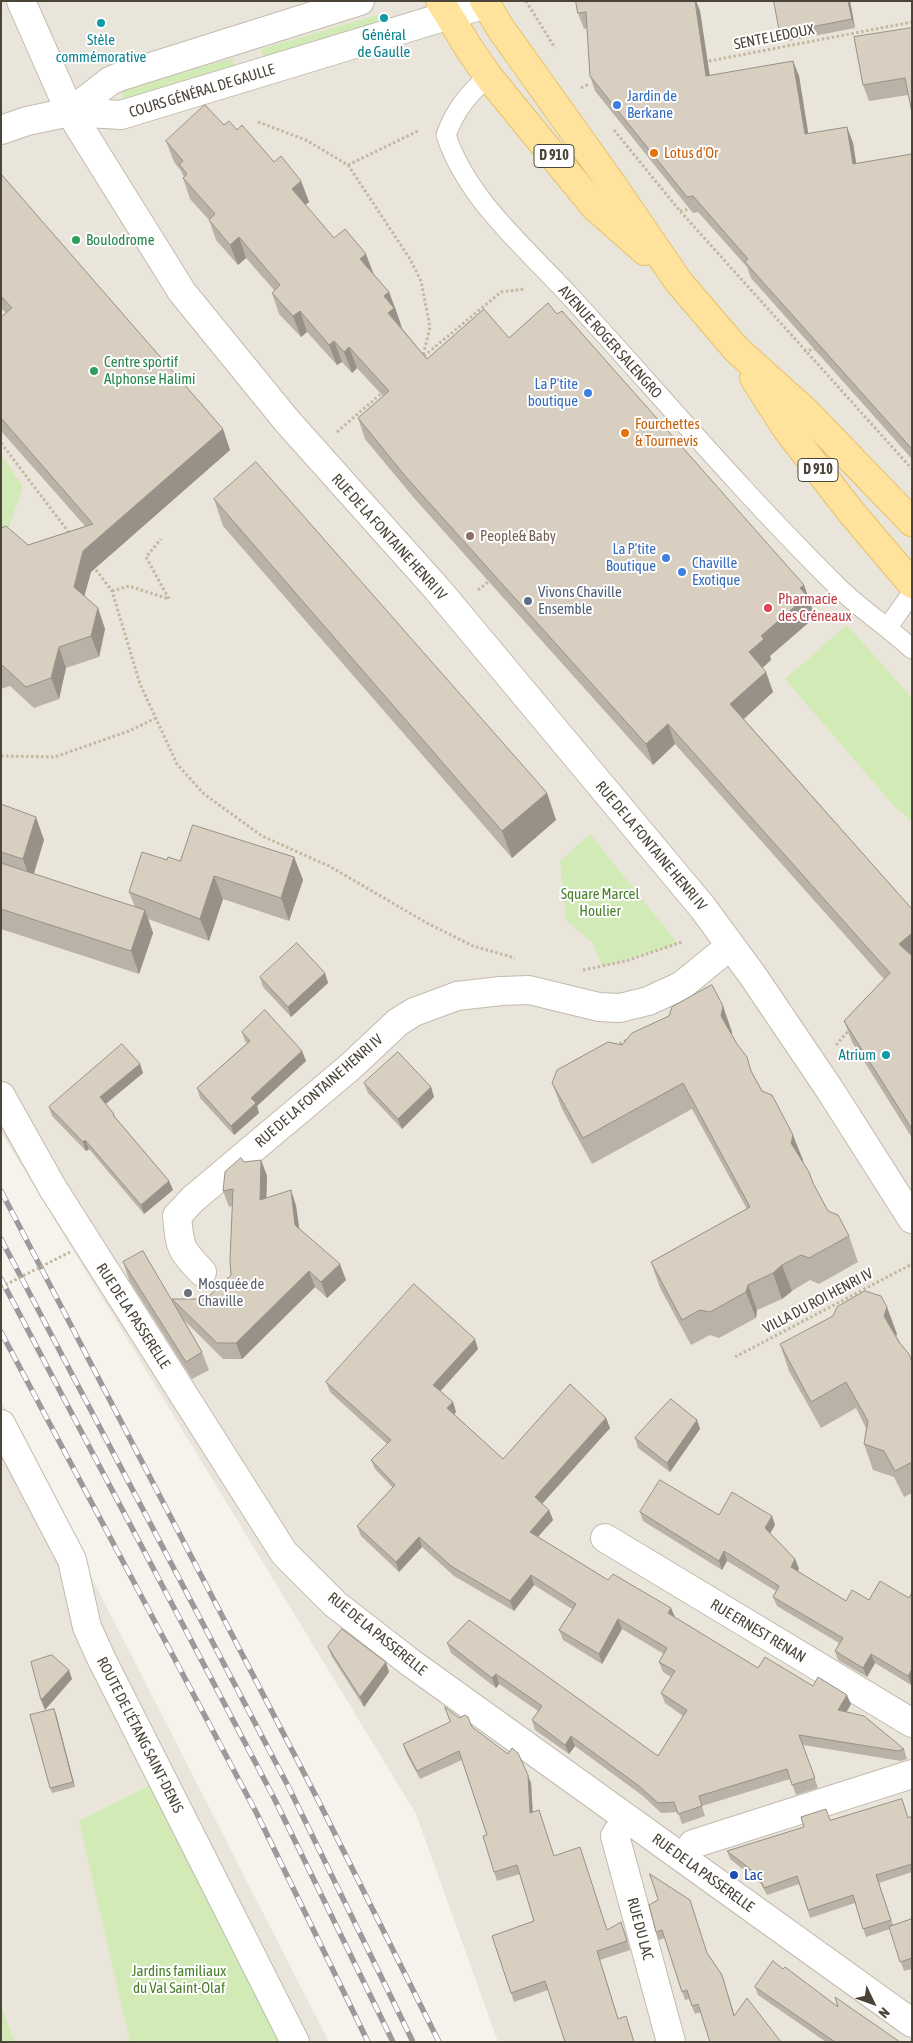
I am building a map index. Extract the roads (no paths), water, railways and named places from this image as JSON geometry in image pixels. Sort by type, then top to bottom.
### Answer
[{"type":"main road","name":"D 910","points":[[485,3],[510,43],[613,186],[678,281],[736,349],[806,412],[912,522]]},
{"type":"main road","name":"D 910","points":[[444,9],[488,76],[594,206],[678,281]]},
{"type":"main road","name":"D 910","points":[[736,349],[786,428],[851,512],[912,584]]},
{"type":"street","name":"RUE DE LA FONTAINE HENRI IV","points":[[21,1],[70,112],[182,292],[314,453],[438,590],[723,935],[830,1090],[912,1219]]},
{"type":"street","points":[[1,130],[27,121],[70,112],[110,81],[119,77],[360,1]]},
{"type":"street","name":"COURS GÉNÉRAL DE GAULLE","points":[[70,112],[121,115],[444,9],[485,3]]},
{"type":"street","name":"RUE DE LA FONTAINE HENRI IV","points":[[202,1272],[183,1252],[179,1240],[177,1216],[193,1198],[350,1067],[398,1022],[414,1012],[457,996],[501,991],[529,990],[599,1007],[620,1008],[648,1001],[681,986],[723,935]]},
{"type":"street","name":"RUE DE LA PASSERELLE","points":[[1,1096],[57,1195],[284,1553],[335,1604],[411,1664],[912,2023]]},
{"type":"street","name":"ROUTE DE L'ÉTANG SAINT-DENIS","points":[[1,1424],[72,1560],[87,1627],[101,1658],[295,2042]]},
{"type":"street","name":"RUE ERNEST RENAN","points":[[605,1538],[912,1723]]},
{"type":"street","points":[[684,1859],[694,1844],[912,1774]]},
{"type":"street","name":"RUE DU LAC","points":[[626,1819],[615,1836],[671,2042]]},
{"type":"lane","name":"AVENUE ROGER SALENGRO","points":[[488,76],[454,113],[446,134],[453,157],[496,217],[568,294],[684,424],[835,585],[888,627],[912,649]]},
{"type":"lane","points":[[888,627],[912,593]]},
{"type":"railway","points":[[1,1191],[318,1800],[439,2042]]},
{"type":"railway","points":[[1,1239],[288,1786],[413,2042]]},
{"type":"railway","points":[[1,1279],[274,1798],[393,2042]]},
{"type":"railway","points":[[1,1332],[257,1814],[368,2042]]},
{"type":"place","name":"Général de Gaulle","points":[[384,18]]},
{"type":"place","name":"Stèle commémorative","points":[[101,23]]},
{"type":"place","name":"Jardin de Berkane","points":[[617,105]]},
{"type":"place","name":"Lotus d'Or","points":[[654,153]]},
{"type":"place","name":"Boulodrome","points":[[76,240]]},
{"type":"place","name":"Centre sportif Alphonse Halimi","points":[[94,371]]},
{"type":"place","name":"La P'tite boutique","points":[[588,393]]},
{"type":"place","name":"Fourchettes & Tournevis","points":[[625,433]]},
{"type":"place","name":"People& Baby","points":[[470,536]]},
{"type":"place","name":"La P'tite Boutique","points":[[666,558]]},
{"type":"place","name":"Chaville Exotique","points":[[682,572]]},
{"type":"place","name":"Vivons Chaville Ensemble","points":[[528,601]]},
{"type":"place","name":"Pharmacie des Créneaux","points":[[768,608]]},
{"type":"place","name":"Atrium","points":[[886,1055]]},
{"type":"place","name":"Mosquée de Chaville","points":[[188,1293]]},
{"type":"place","name":"Lac","points":[[734,1875]]},
{"type":"park label","name":"Square Marcel Houlier","points":[[600,902]]},
{"type":"park label","name":"Jardins familiaux du Val Saint-Olaf","points":[[179,1980]]}]
